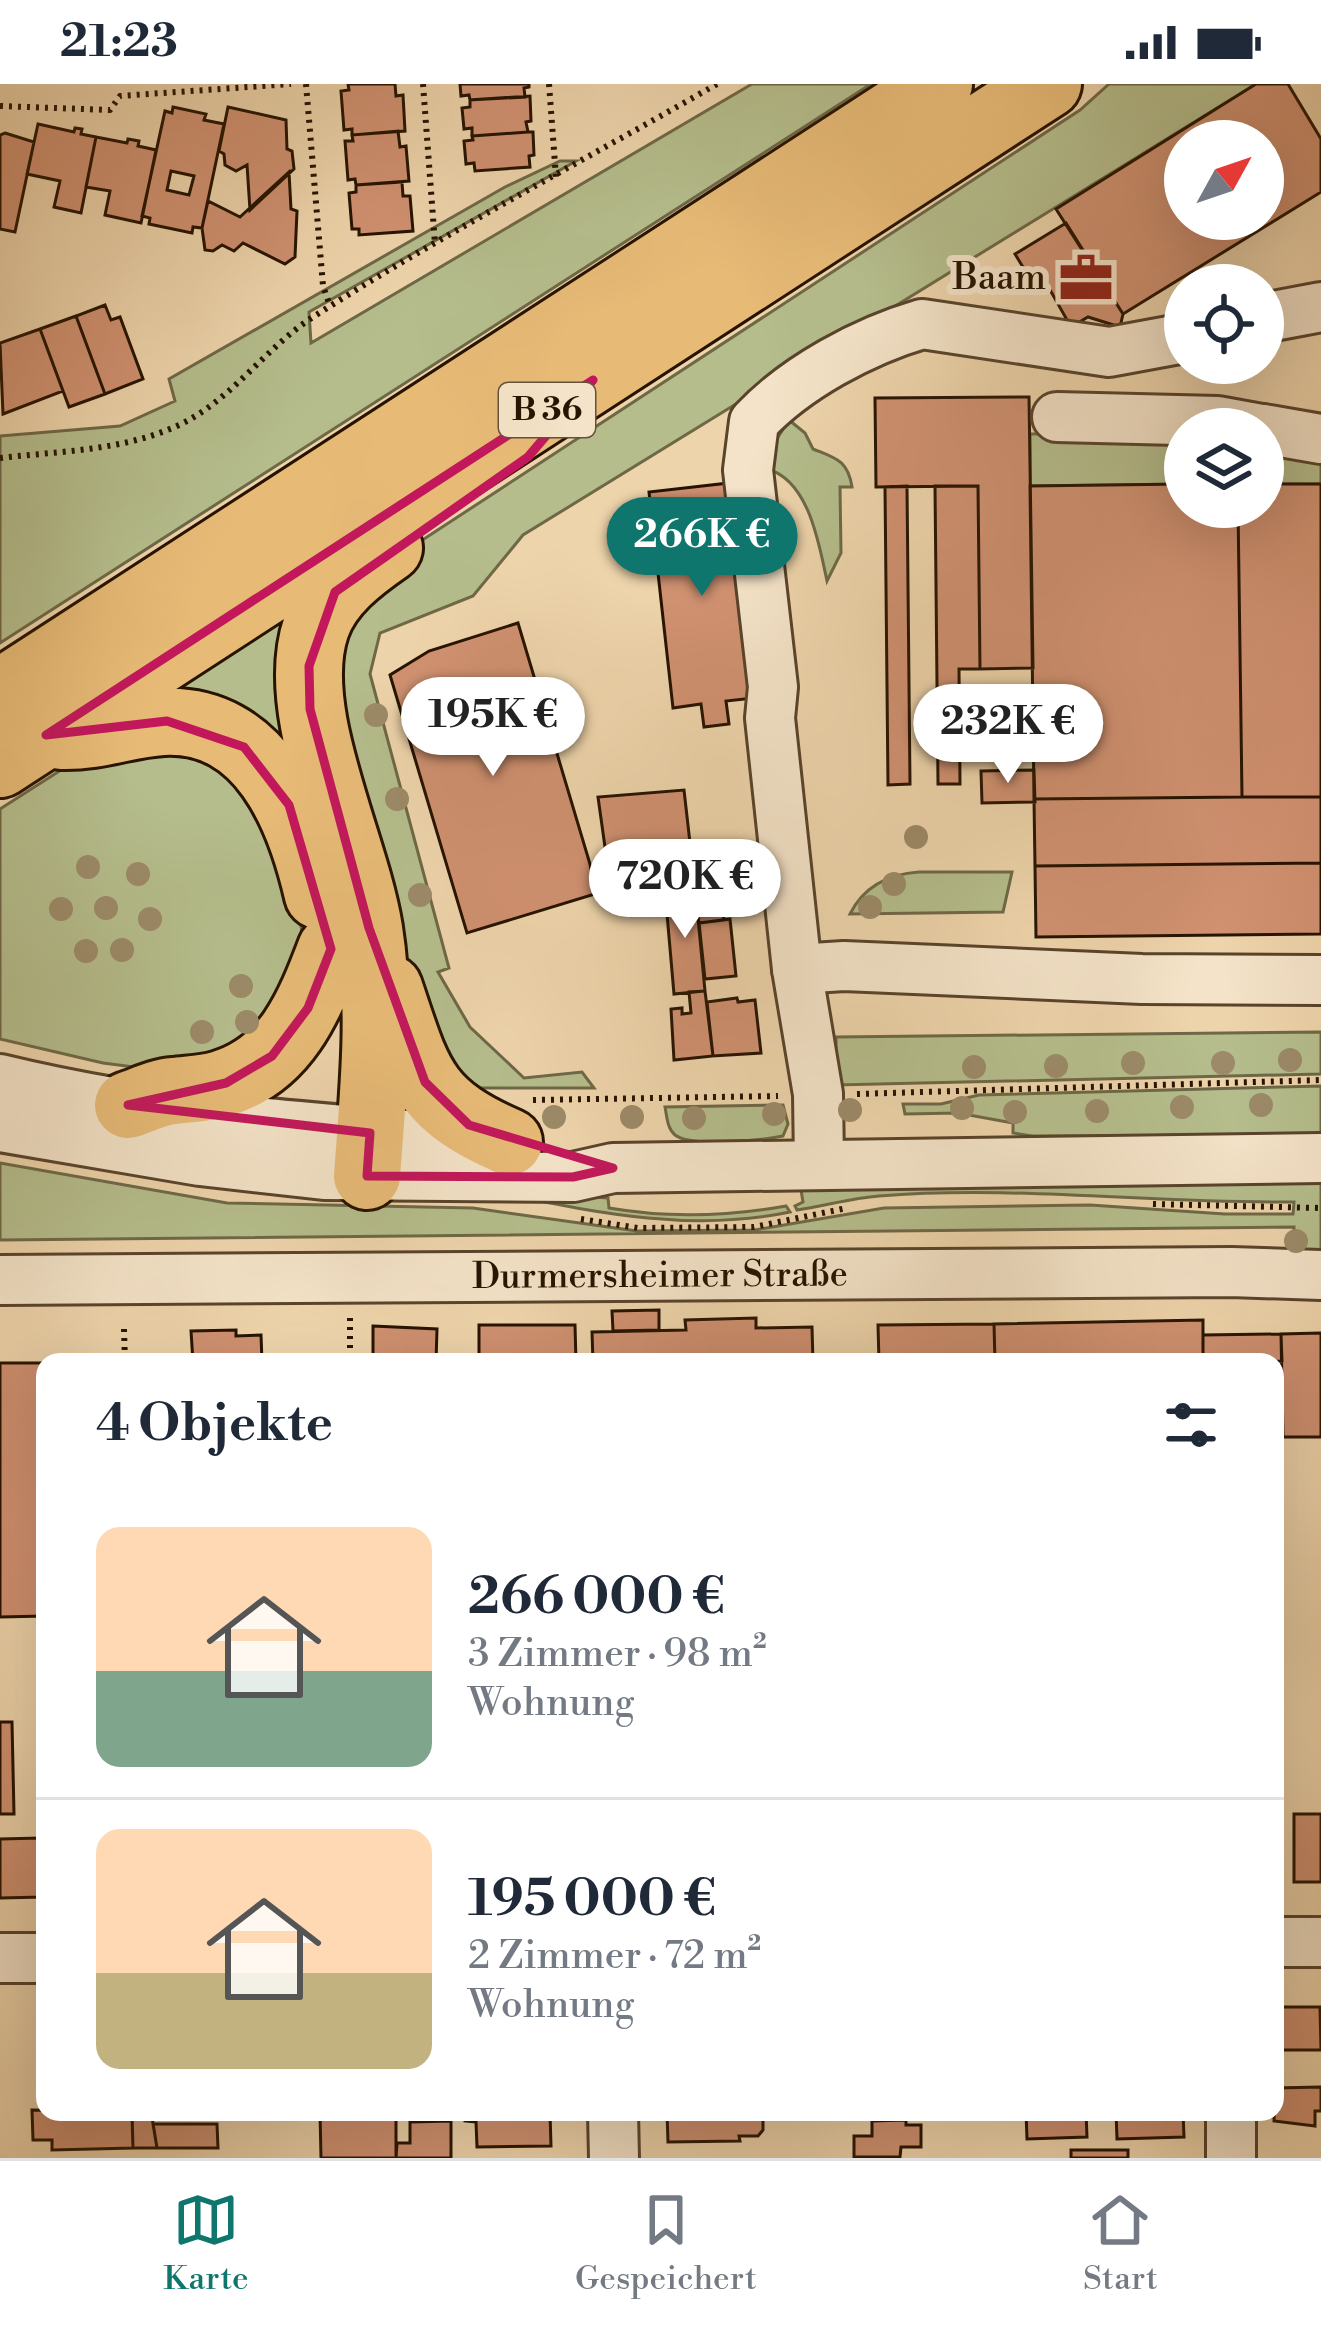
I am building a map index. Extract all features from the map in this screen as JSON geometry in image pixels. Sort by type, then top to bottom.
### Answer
[{"type":"highway","name":"B 36","points":[[15,731],[939,84]]},
{"type":"highway","name":"B 36","points":[[15,731],[593,380],[1048,84]]},
{"type":"highway","points":[[347,1154],[377,1006],[350,938],[310,709],[309,666],[316,625],[335,592],[364,565],[528,457],[563,422],[593,380]]},
{"type":"highway","points":[[15,731],[96,737],[167,722],[208,728],[244,747],[270,773],[425,1082],[458,1118],[513,1121]]},
{"type":"highway","points":[[128,1105],[169,1091],[226,1083],[272,1056],[293,1034],[350,938]]},
{"type":"street","points":[[1284,314],[1321,307]]},
{"type":"street","points":[[819,1163],[818,1094],[797,969],[748,470],[754,422],[796,386],[897,332],[922,324],[1109,352],[1164,342]]},
{"type":"street","points":[[1057,417],[1164,420]]},
{"type":"street","points":[[1284,433],[1321,439]]},
{"type":"street","points":[[797,969],[844,966],[1142,979],[1321,980]]},
{"type":"street","points":[[0,1078],[347,1154],[573,1177],[613,1168],[1321,1158]]},
{"type":"street","points":[[0,1126],[179,1158],[347,1154],[513,1121],[613,1168]]},
{"type":"street","name":"Durmersheimer Straße","points":[[0,1280],[1231,1272],[1321,1276]]},
{"type":"street","points":[[1284,1942],[1321,1942]]},
{"type":"street","points":[[0,1958],[36,1958]]},
{"type":"street","points":[[614,2121],[614,2158]]},
{"type":"street","points":[[1231,2121],[1231,2158]]},
{"type":"path","points":[[0,106],[110,110],[120,96],[291,84]]},
{"type":"path","points":[[306,84],[323,286],[330,306]]},
{"type":"path","points":[[424,84],[435,244]]},
{"type":"path","points":[[549,84],[556,177]]},
{"type":"path","points":[[0,458],[138,441],[182,424],[220,399],[266,352],[330,306],[717,84]]},
{"type":"path","points":[[513,1121],[818,1094],[1321,1080]]},
{"type":"path","points":[[124,1329],[125,1353]]},
{"type":"highlighted area","points":[[593,380],[528,457],[335,592],[309,666],[310,709],[369,928],[425,1082],[469,1125],[613,1168],[573,1177],[367,1176],[370,1133],[128,1105],[226,1083],[272,1056],[308,1008],[331,949],[289,805],[244,747],[167,721],[46,735]]},
{"type":"green space","points":[[752,84],[871,84],[0,643],[0,436],[120,426],[175,401],[169,379],[505,187],[560,161],[576,161],[309,312],[311,343]]},
{"type":"green space","points":[[1109,84],[1256,84],[1197,120],[1164,120],[1164,141],[523,535],[473,596],[380,633],[370,674],[449,968],[438,972],[470,1027],[524,1078],[582,1072],[594,1088],[467,1088],[434,1067],[321,692],[375,571],[1080,110]]},
{"type":"green space","points":[[789,420],[805,433],[813,449],[839,461],[850,478],[852,487],[840,487],[841,553],[827,581],[816,532],[802,500],[781,475],[767,469],[773,445]]},
{"type":"green space","points":[[1164,432],[1164,484],[1030,486],[1030,434]]},
{"type":"green space","points":[[1284,450],[1321,460],[1321,484],[1284,484]]},
{"type":"green space","points":[[298,608],[349,1018],[332,888],[161,699]]},
{"type":"green space","points":[[148,739],[239,771],[280,838],[309,960],[288,1014],[196,1075],[103,1063],[0,1039],[0,809],[86,754]]},
{"type":"green space","points":[[919,872],[1012,872],[1003,912],[850,914],[878,883]]},
{"type":"green space","points":[[1321,1032],[1321,1074],[836,1085],[836,1037]]},
{"type":"green space","points":[[1321,1086],[1321,1135],[1032,1136],[1013,1133],[1013,1123],[958,1113],[905,1114],[903,1104],[941,1104],[979,1095]]},
{"type":"green space","points":[[783,1105],[788,1124],[783,1136],[728,1142],[675,1135],[665,1107]]},
{"type":"green space","points":[[0,1163],[227,1203],[473,1208],[637,1231],[755,1230],[884,1208],[1090,1205],[1293,1214],[1294,1202],[983,1193],[879,1196],[797,1210],[795,1206],[803,1202],[801,1190],[854,1185],[1321,1181],[1321,1254],[1294,1252],[1294,1227],[0,1240]]},
{"type":"green space","points":[[484,1190],[608,1198],[609,1208],[653,1213],[720,1214],[786,1206],[790,1212],[713,1221],[674,1220],[598,1212]]},
{"type":"building","points":[[348,84],[395,84],[396,96],[403,95],[405,131],[352,135],[352,129],[344,130],[341,91],[349,90]]},
{"type":"building","points":[[460,84],[529,87],[524,88],[525,97],[470,100],[469,95],[461,96]]},
{"type":"building","points":[[1256,84],[1288,84],[1321,139],[1321,192],[1284,215],[1284,120],[1198,120]]},
{"type":"building","points":[[530,96],[528,132],[472,136],[472,128],[464,129],[462,108],[470,107],[470,100]]},
{"type":"building","points":[[173,107],[206,114],[204,120],[224,124],[202,228],[193,227],[192,233],[149,224],[150,218],[142,216],[165,111],[172,113]],"holes":[[[171,171],[194,176],[189,195],[167,190]]]},
{"type":"building","points":[[228,107],[286,120],[287,149],[292,151],[294,169],[250,210],[247,165],[236,171],[225,165],[219,151]]},
{"type":"building","points":[[38,124],[74,132],[82,129],[81,134],[96,137],[81,213],[54,207],[60,181],[27,174]]},
{"type":"building","points":[[398,131],[400,147],[406,146],[409,181],[356,185],[355,179],[348,180],[345,141],[353,141],[352,135]]},
{"type":"building","points":[[533,132],[530,167],[475,171],[474,163],[466,164],[464,141],[473,140],[472,136]]},
{"type":"building","points":[[0,135],[34,142],[15,232],[0,229]]},
{"type":"building","points":[[96,137],[139,141],[138,146],[156,150],[141,223],[105,215],[110,191],[86,187]]},
{"type":"building","points":[[1164,142],[1164,240],[1243,240],[1204,264],[1164,264],[1164,289],[1123,314],[1056,209]]},
{"type":"building","points":[[289,172],[291,209],[297,211],[295,257],[285,264],[243,243],[234,251],[222,245],[205,250],[202,228],[208,201],[240,217]]},
{"type":"building","points":[[402,182],[403,196],[410,196],[413,231],[359,235],[359,229],[352,229],[349,193],[356,192],[356,185]]},
{"type":"building","points":[[1066,223],[1123,314],[1120,327],[1088,317],[1071,327],[1045,281],[1035,287],[1015,254]]},
{"type":"building","points":[[105,305],[111,320],[120,317],[143,379],[105,394],[76,316]]},
{"type":"building","points":[[76,316],[105,394],[69,407],[40,329]]},
{"type":"building","points":[[40,329],[63,391],[3,414],[0,343]]},
{"type":"building","points":[[1029,397],[1033,668],[980,669],[978,486],[876,487],[875,398]]},
{"type":"building","points":[[729,483],[754,698],[726,701],[729,724],[704,727],[701,704],[673,708],[649,492]]},
{"type":"building","points":[[1164,484],[1164,528],[1238,528],[1242,797],[1034,799],[1030,486]]},
{"type":"building","points":[[1284,484],[1321,484],[1321,797],[1242,797],[1238,528],[1284,528]]},
{"type":"building","points":[[907,486],[910,784],[888,785],[885,487]]},
{"type":"building","points":[[935,486],[978,486],[980,669],[959,669],[960,784],[938,784]]},
{"type":"building","points":[[518,623],[595,894],[467,933],[390,675],[429,651]]},
{"type":"building","points":[[1034,770],[1035,802],[982,803],[981,771]]},
{"type":"building","points":[[684,790],[695,887],[612,897],[598,797]]},
{"type":"building","points":[[1321,797],[1321,863],[1035,866],[1034,799]]},
{"type":"building","points":[[1321,863],[1321,934],[1036,937],[1035,866]]},
{"type":"building","points":[[695,887],[705,991],[674,994],[665,891]]},
{"type":"building","points":[[722,902],[724,920],[699,923],[696,904]]},
{"type":"building","points":[[730,919],[736,976],[705,979],[699,923]]},
{"type":"building","points":[[705,991],[713,1056],[674,1060],[671,1009],[691,1013],[689,992]]},
{"type":"building","points":[[737,998],[738,1002],[755,1000],[761,1053],[713,1056],[707,1002]]},
{"type":"building","points":[[659,1310],[659,1330],[613,1331],[612,1311]]},
{"type":"building","points":[[756,1318],[756,1328],[812,1327],[813,1353],[593,1353],[592,1332],[686,1330],[685,1320]]},
{"type":"building","points":[[1203,1320],[1203,1353],[995,1353],[994,1324]]},
{"type":"building","points":[[994,1324],[995,1353],[879,1353],[878,1325]]},
{"type":"building","points":[[479,1325],[575,1325],[576,1353],[479,1353]]},
{"type":"building","points":[[373,1326],[437,1329],[436,1353],[373,1353]]},
{"type":"building","points":[[191,1331],[261,1335],[262,1353],[192,1353]]},
{"type":"building","points":[[1321,1333],[1321,1437],[1284,1437],[1281,1334]]},
{"type":"building","points":[[1281,1334],[1282,1353],[1203,1353],[1203,1335]]},
{"type":"building","points":[[0,1363],[36,1363],[36,1616],[0,1617]]},
{"type":"building","points":[[0,1722],[12,1722],[14,1814],[0,1814]]},
{"type":"building","points":[[1294,1814],[1321,1814],[1321,1882],[1294,1882]]},
{"type":"building","points":[[36,1838],[36,1897],[0,1898],[0,1839]]},
{"type":"building","points":[[1284,2007],[1320,2007],[1321,2050],[1284,2050]]},
{"type":"building","points":[[1321,2087],[1321,2111],[1315,2111],[1315,2126],[1274,2121],[1284,2121],[1284,2088]]},
{"type":"building","points":[[32,2110],[36,2110],[36,2121],[132,2121],[133,2148],[52,2150],[52,2140],[33,2140]]},
{"type":"building","points":[[132,2121],[153,2121],[157,2148],[133,2148]]},
{"type":"building","points":[[320,2121],[396,2121],[396,2158],[321,2158]]},
{"type":"building","points":[[451,2121],[451,2158],[396,2158],[397,2143],[410,2143],[410,2122]]},
{"type":"building","points":[[465,2121],[550,2121],[551,2146],[477,2147],[476,2122]]},
{"type":"building","points":[[667,2121],[763,2121],[758,2136],[739,2136],[740,2141],[668,2142]]},
{"type":"building","points":[[872,2121],[906,2121],[906,2125],[921,2125],[921,2147],[901,2147],[900,2157],[854,2157],[854,2136],[872,2136]]},
{"type":"building","points":[[1026,2121],[1086,2121],[1087,2137],[1027,2139]]},
{"type":"building","points":[[1116,2121],[1183,2121],[1184,2137],[1117,2139]]},
{"type":"building","points":[[153,2124],[217,2124],[218,2148],[157,2148]]},
{"type":"building","points":[[1071,2150],[1128,2150],[1128,2158],[1071,2158]]},
{"type":"place","name":"Baam","points":[[1086,278]]}]
